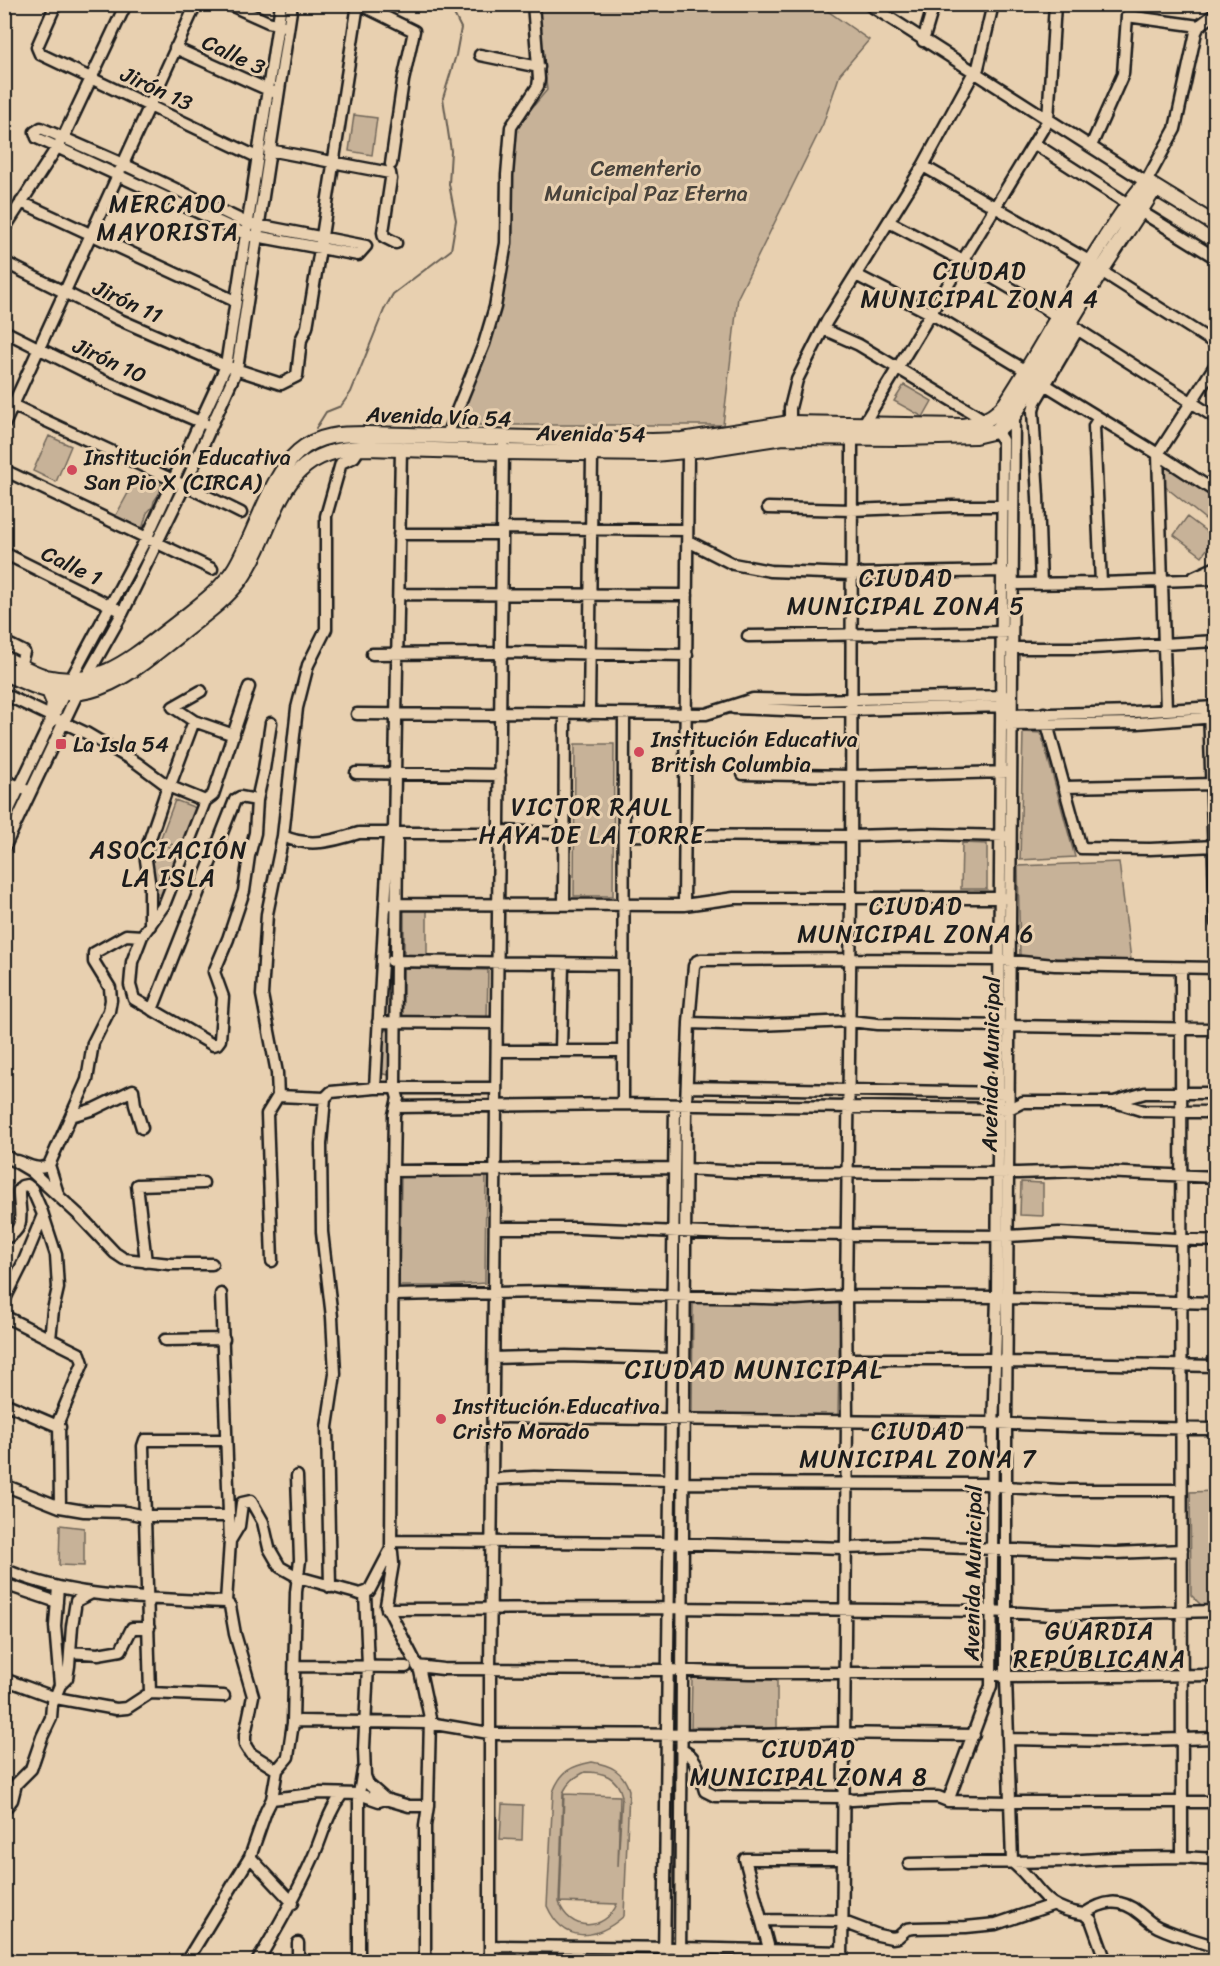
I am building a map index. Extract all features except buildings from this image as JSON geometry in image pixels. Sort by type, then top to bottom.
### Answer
[{"type":"main road","points":[[996,431],[1014,415],[1068,323],[1096,267],[1134,207],[1151,185],[1215,225]]},
{"type":"main road","points":[[986,421],[1001,409],[1025,370],[1068,323]]},
{"type":"main road","name":"Avenida Vía 54","points":[[4,658],[22,659],[45,676],[78,678],[108,673],[124,663],[207,600],[226,581],[243,554],[285,467],[305,446],[319,439],[336,435],[448,438],[504,446],[672,440],[790,423],[963,426],[986,421]]},
{"type":"main road","name":"Avenida 54","points":[[4,673],[49,691],[71,692],[103,687],[116,681],[215,606],[241,578],[285,488],[299,470],[324,455],[344,449],[504,446],[592,454],[654,454],[688,452],[783,437],[958,438],[996,431]]},
{"type":"main road","points":[[49,691],[58,720]]},
{"type":"street","name":"Jirón 13","points":[[56,4],[37,47],[40,54],[257,157]]},
{"type":"street","points":[[4,229],[61,143],[126,4]]},
{"type":"street","points":[[4,424],[9,403],[65,293],[196,4]]},
{"type":"street","points":[[228,4],[284,26]]},
{"type":"street","points":[[281,4],[284,26]]},
{"type":"street","points":[[4,848],[30,792],[58,720],[111,606],[185,485],[206,424],[231,367],[252,229],[257,157],[273,92],[284,26],[292,4]]},
{"type":"street","points":[[347,4],[358,4],[414,31],[403,81],[391,164]]},
{"type":"street","points":[[321,243],[358,4]]},
{"type":"street","points":[[448,438],[449,430],[484,344],[495,307],[506,243],[507,175],[512,127],[538,86],[539,67],[533,4]]},
{"type":"street","points":[[868,4],[1151,185],[1174,129],[1199,26],[1215,14]]},
{"type":"street","points":[[923,41],[934,4]]},
{"type":"street","points":[[790,423],[790,408],[797,380],[823,329],[923,166],[978,68],[993,4]]},
{"type":"street","points":[[863,425],[1048,120],[1055,4]]},
{"type":"street","points":[[1091,146],[1123,74],[1127,16],[1199,26]]},
{"type":"street","name":"Calle 3","points":[[175,48],[273,92]]},
{"type":"street","points":[[480,56],[539,67]]},
{"type":"street","points":[[231,367],[235,301],[269,150],[273,92]]},
{"type":"street","points":[[39,133],[117,174],[252,229],[360,250]]},
{"type":"street","points":[[61,143],[123,164],[252,229]]},
{"type":"street","points":[[1035,144],[1215,258]]},
{"type":"street","points":[[269,150],[390,173],[382,232],[384,237],[396,243]]},
{"type":"street","points":[[923,166],[1096,267],[1215,344]]},
{"type":"street","points":[[21,202],[235,301]]},
{"type":"street","points":[[889,222],[963,261],[1068,323],[1215,418]]},
{"type":"street","name":"Jirón 11","points":[[4,262],[118,319],[231,367],[281,384],[297,376],[301,340],[307,327],[321,243]]},
{"type":"street","points":[[856,275],[932,314],[1025,370]]},
{"type":"street","points":[[1041,584],[1033,411],[1035,402],[1046,385],[1068,323]]},
{"type":"street","points":[[823,329],[859,345],[986,421]]},
{"type":"street","name":"Jirón 10","points":[[4,331],[102,380],[206,424]]},
{"type":"street","points":[[1166,710],[1158,454],[1215,364]]},
{"type":"street","points":[[1046,385],[1215,492]]},
{"type":"street","points":[[9,403],[241,513]]},
{"type":"street","name":"Avenida Municipal","points":[[1004,1025],[1011,961],[1011,898],[1006,836],[1007,632],[1003,571],[1014,415]]},
{"type":"street","points":[[1099,418],[1094,426],[1101,583]]},
{"type":"street","points":[[78,678],[123,612],[174,481],[206,424]]},
{"type":"street","name":"Avenida Municipal","points":[[996,431],[1003,444],[1009,506],[1013,584],[1007,632]]},
{"type":"street","points":[[490,1946],[680,1948],[768,1956],[841,1957],[851,897],[852,438]]},
{"type":"street","points":[[490,1962],[490,1669],[504,446]]},
{"type":"street","points":[[272,1262],[267,1114],[278,1096],[277,1073],[262,995],[267,914],[283,836],[297,708],[308,664],[326,629],[326,516],[341,463],[354,457],[360,448]]},
{"type":"street","points":[[401,448],[393,832],[397,903],[394,1088],[398,1098],[393,1171],[393,1564],[386,1599],[387,1609],[427,1700],[429,1723],[428,1806],[425,1826],[425,1962]]},
{"type":"street","points":[[684,905],[688,452]]},
{"type":"street","points":[[589,714],[592,454]]},
{"type":"street","points":[[4,470],[212,569]]},
{"type":"street","points":[[768,508],[852,510],[1009,506]]},
{"type":"street","points":[[399,534],[591,531],[688,536],[717,557],[741,566],[770,571],[852,574],[1003,571],[1013,584],[1215,579]]},
{"type":"street","name":"Calle 1","points":[[4,553],[123,612]]},
{"type":"street","points":[[1190,579],[1215,567]]},
{"type":"street","points":[[399,594],[687,595]]},
{"type":"street","points":[[748,636],[1007,632]]},
{"type":"street","points":[[1007,648],[1093,648],[1215,641]]},
{"type":"street","points":[[4,642],[22,659]]},
{"type":"street","points":[[372,654],[501,652],[687,655]]},
{"type":"street","points":[[249,687],[213,795],[205,801],[164,904],[142,936],[132,962],[130,985],[134,999],[213,1045],[218,1044],[220,1040],[223,997],[214,972],[244,891],[271,723]]},
{"type":"street","points":[[201,691],[173,707],[194,721],[234,735]]},
{"type":"street","points":[[4,694],[108,745],[168,786],[205,801]]},
{"type":"street","points":[[357,714],[495,715],[501,712],[706,714],[728,708],[807,711],[851,704],[1007,711],[1045,718],[1138,723],[1212,712]]},
{"type":"street","points":[[1045,718],[1166,710],[1212,712]]},
{"type":"street","points":[[1212,712],[1215,923]]},
{"type":"street","points":[[564,904],[565,713]]},
{"type":"street","points":[[622,1104],[624,714]]},
{"type":"street","points":[[1045,718],[1081,848],[1214,847]]},
{"type":"street","points":[[4,820],[19,787],[58,720]]},
{"type":"street","points":[[150,926],[150,888],[145,853],[194,721]]},
{"type":"street","points":[[743,774],[851,776],[1006,772]]},
{"type":"street","points":[[356,773],[500,774]]},
{"type":"street","points":[[4,780],[30,792]]},
{"type":"street","points":[[1064,787],[1213,784]]},
{"type":"street","points":[[152,1010],[235,800],[240,797],[257,800]]},
{"type":"street","points":[[283,836],[303,843],[315,843],[359,833],[486,833],[500,831],[564,833]]},
{"type":"street","points":[[375,1088],[385,904],[393,832]]},
{"type":"street","points":[[625,835],[1006,836]]},
{"type":"street","name":"Avenida Municipal","points":[[1006,836],[999,898],[999,960],[1004,1025],[1002,1361],[1006,1425],[1006,1677],[1012,1862]]},
{"type":"street","points":[[385,904],[684,905],[734,898],[1011,898]]},
{"type":"street","points":[[4,1155],[39,1168],[44,1169],[49,1165],[87,1080],[93,1043],[109,1011],[110,988],[94,962],[94,952],[126,935],[142,936]]},
{"type":"street","points":[[680,1962],[687,1087],[694,966],[697,961],[850,958],[999,960],[1055,965],[1215,968]]},
{"type":"street","points":[[382,961],[622,964]]},
{"type":"street","points":[[561,1050],[563,964]]},
{"type":"street","points":[[1181,968],[1182,1738],[1180,1801],[1182,1857]]},
{"type":"street","points":[[689,1023],[758,1025],[850,1021],[878,1024],[1215,1029]]},
{"type":"street","points":[[378,1022],[497,1023]]},
{"type":"street","points":[[497,1051],[622,1051]]},
{"type":"street","points":[[687,1087],[1003,1093],[1023,1102]]},
{"type":"street","points":[[330,1587],[327,1427],[335,1374],[332,1317],[322,1232],[321,1144],[325,1098],[331,1092],[375,1088],[496,1088]]},
{"type":"street","points":[[71,1116],[94,1109],[133,1090],[142,1128]]},
{"type":"street","points":[[396,1107],[622,1104],[1003,1109],[1023,1102],[1114,1102],[1144,1093],[1215,1093]]},
{"type":"street","points":[[278,1096],[325,1098]]},
{"type":"street","points":[[1114,1102],[1144,1111],[1215,1112]]},
{"type":"street","points":[[664,1962],[675,1105]]},
{"type":"street","points":[[17,1161],[31,1171],[115,1253],[124,1259],[170,1264],[212,1264]]},
{"type":"street","points":[[49,1165],[59,1197]]},
{"type":"street","points":[[393,1171],[674,1168]]},
{"type":"street","points":[[686,1169],[741,1172],[1079,1172],[1215,1177]]},
{"type":"street","points":[[146,1262],[137,1185],[203,1183]]},
{"type":"street","points":[[4,1239],[14,1235],[19,1228],[21,1217],[19,1190],[22,1186],[27,1185],[32,1189],[51,1236],[58,1272],[58,1287],[50,1338]]},
{"type":"street","points":[[4,1301],[43,1215]]},
{"type":"street","points":[[495,1228],[579,1228],[686,1233],[1003,1235],[1059,1233],[1215,1241]]},
{"type":"street","points":[[393,1295],[494,1293],[805,1299],[846,1296],[1215,1303]]},
{"type":"street","points":[[221,1294],[230,1541],[226,1602]]},
{"type":"street","points":[[4,1316],[80,1354],[84,1363],[59,1420],[60,1507]]},
{"type":"street","points":[[165,1340],[224,1339]]},
{"type":"street","points":[[494,1358],[566,1356],[671,1359]]},
{"type":"street","points":[[847,1359],[1215,1366]]},
{"type":"street","name":"Avenida Municipal","points":[[948,1801],[991,1686],[993,1424],[1002,1361]]},
{"type":"street","points":[[4,1403],[60,1426]]},
{"type":"street","points":[[494,1417],[685,1418],[1215,1429]]},
{"type":"street","points":[[150,1693],[143,1446],[145,1440],[225,1440]]},
{"type":"street","points":[[186,1962],[250,1857],[272,1799],[277,1770],[288,1757],[293,1723],[300,1560],[297,1476]]},
{"type":"street","points":[[493,1479],[534,1477],[670,1480],[684,1483],[993,1484],[1006,1488],[1060,1490],[1181,1490]]},
{"type":"street","points":[[4,1485],[60,1507],[84,1511],[126,1512],[144,1516],[228,1516]]},
{"type":"street","points":[[230,1541],[239,1526],[242,1503],[251,1501],[263,1522],[270,1548],[280,1567],[298,1577],[354,1593],[369,1592],[392,1545]]},
{"type":"street","points":[[392,1545],[561,1542],[844,1548],[911,1546],[1116,1553],[1182,1550]]},
{"type":"street","points":[[4,1569],[57,1587],[93,1593],[226,1602],[230,1606],[235,1634],[253,1696],[245,1745],[250,1753],[277,1770]]},
{"type":"street","points":[[4,1584],[57,1602]]},
{"type":"street","points":[[4,1810],[12,1800],[16,1784],[31,1769],[51,1718],[52,1705],[60,1685],[55,1626],[57,1587]]},
{"type":"street","points":[[60,1685],[67,1678],[76,1601],[93,1593]]},
{"type":"street","points":[[365,1593],[368,1666],[364,1748],[368,1784],[385,1799],[410,1806],[428,1806]]},
{"type":"street","points":[[387,1609],[682,1608],[991,1611],[1051,1615],[1215,1611]]},
{"type":"street","points":[[70,1652],[98,1654],[121,1650],[132,1628],[149,1628]]},
{"type":"street","points":[[295,1666],[412,1666],[443,1670],[991,1673],[1006,1677],[1215,1675]]},
{"type":"street","points":[[4,1679],[56,1698],[117,1709],[127,1708],[150,1693],[225,1696]]},
{"type":"street","points":[[293,1723],[300,1721],[429,1723],[491,1733],[974,1735]]},
{"type":"street","points":[[1009,1739],[1113,1741],[1215,1738]]},
{"type":"street","points":[[681,1750],[688,1752],[695,1761],[705,1791],[715,1796],[843,1797],[852,1800],[938,1797],[948,1801],[1011,1802],[1215,1802]]},
{"type":"street","points":[[359,1962],[359,1794],[361,1774],[365,1767]]},
{"type":"street","points":[[4,1780],[16,1784]]},
{"type":"street","points":[[272,1799],[320,1793],[359,1794],[379,1801],[385,1799]]},
{"type":"street","points":[[257,1962],[293,1903],[313,1858],[329,1813],[342,1794]]},
{"type":"street","points":[[250,1857],[293,1903]]},
{"type":"street","points":[[909,1864],[1182,1857],[1215,1859]]},
{"type":"street","points":[[768,1956],[762,1920],[745,1859],[843,1859]]},
{"type":"street","points":[[1012,1862],[1042,1897],[1052,1905],[1084,1914],[1090,1920],[1106,1962]]},
{"type":"street","points":[[1084,1914],[1102,1903],[1122,1903],[1159,1928],[1188,1940],[1215,1947]]},
{"type":"street","points":[[762,1920],[841,1921],[892,1938],[898,1937],[907,1929],[914,1928],[996,1924],[1052,1905]]},
{"type":"street","points":[[298,1943],[298,1962]]},
{"type":"street","points":[[576,1948],[576,1962]]},
{"type":"green space","name":"Cementerio Municipal Paz Eterna","points":[[538,5],[819,5],[869,40],[840,74],[823,124],[738,297],[723,425],[454,425],[490,340],[512,192],[515,128],[547,90]]},
{"type":"green space","points":[[354,115],[377,118],[372,155],[349,151]]},
{"type":"green space","points":[[904,385],[932,401],[923,417],[894,401]]},
{"type":"green space","points":[[49,436],[71,446],[56,482],[33,471]]},
{"type":"green space","points":[[336,439],[482,442],[482,448],[336,446],[309,456],[288,475],[244,565],[212,602],[290,468],[311,449]]},
{"type":"green space","points":[[1166,463],[1215,497],[1215,527],[1163,485],[1162,466]]},
{"type":"green space","points":[[138,475],[162,485],[153,506],[147,513],[142,529],[115,517]]},
{"type":"green space","points":[[1187,517],[1215,538],[1202,556],[1174,535]]},
{"type":"green space","points":[[1023,732],[1041,733],[1075,857],[1020,860]]},
{"type":"green space","points":[[575,744],[614,744],[613,896],[574,896]]},
{"type":"green space","points":[[175,800],[196,808],[181,848],[160,840]]},
{"type":"green space","points":[[154,841],[181,851],[160,904],[153,901],[149,854]]},
{"type":"green space","points":[[962,843],[987,844],[987,889],[961,889]]},
{"type":"green space","points":[[1119,862],[1131,960],[1020,957],[1018,866]]},
{"type":"green space","points":[[427,908],[427,956],[404,956],[404,909]]},
{"type":"green space","points":[[386,968],[392,968],[392,1018],[383,1018]]},
{"type":"green space","points":[[403,968],[488,970],[487,1019],[403,1018]]},
{"type":"green space","points":[[383,1030],[391,1031],[389,1075],[379,1073]]},
{"type":"green space","points":[[486,1176],[485,1283],[399,1286],[401,1177]]},
{"type":"green space","points":[[1021,1182],[1043,1183],[1043,1216],[1020,1215]]},
{"type":"green space","points":[[693,1304],[840,1304],[838,1416],[692,1414]]},
{"type":"green space","points":[[1215,1491],[1215,1605],[1201,1605],[1191,1595],[1190,1492]]},
{"type":"green space","points":[[60,1525],[84,1528],[84,1566],[59,1565]]},
{"type":"green space","points":[[692,1678],[777,1680],[777,1728],[691,1727]]},
{"type":"green space","points":[[592,1762],[610,1767],[620,1774],[629,1790],[624,1916],[602,1930],[581,1935],[562,1927],[547,1906],[553,1792],[563,1774]],"holes":[[[585,1772],[608,1776],[617,1784],[622,1796],[618,1867],[620,1796],[564,1794],[560,1902],[617,1904],[604,1920],[587,1925],[571,1919],[559,1902],[563,1793],[575,1778]]]},
{"type":"green space","points":[[674,1763],[674,1936],[671,1938],[671,1765]]},
{"type":"green space","points":[[502,1804],[523,1805],[522,1840],[500,1839]]},
{"type":"waterway","points":[[316,428],[326,412],[341,406],[351,392],[384,310],[393,294],[451,250],[456,220],[449,184],[451,151],[443,98],[456,55],[461,28],[449,4]]},
{"type":"place","name":"Institución Educativa San Pio X (CIRCA)","points":[[72,470]]},
{"type":"place","name":"La Isla 54","points":[[61,744]]},
{"type":"place","name":"Institución Educativa British Columbia","points":[[639,752]]},
{"type":"place","name":"Institución Educativa Cristo Morado","points":[[441,1419]]},
{"type":"district","name":"MERCADO MAYORISTA","points":[[168,218]]},
{"type":"district","name":"CIUDAD MUNICIPAL ZONA 4","points":[[980,285]]},
{"type":"district","name":"CIUDAD MUNICIPAL ZONA 5","points":[[906,592]]},
{"type":"district","name":"VICTOR RAUL HAYA DE LA TORRE","points":[[592,821]]},
{"type":"district","name":"ASOCIACIÓN LA ISLA","points":[[169,864]]},
{"type":"district","name":"CIUDAD MUNICIPAL ZONA 6","points":[[916,920]]},
{"type":"district","name":"CIUDAD MUNICIPAL","points":[[754,1369]]},
{"type":"district","name":"CIUDAD MUNICIPAL ZONA 7","points":[[918,1445]]},
{"type":"district","name":"GUARDIA REPÚBLICANA","points":[[1100,1645]]},
{"type":"district","name":"CIUDAD MUNICIPAL ZONA 8","points":[[809,1763]]}]
